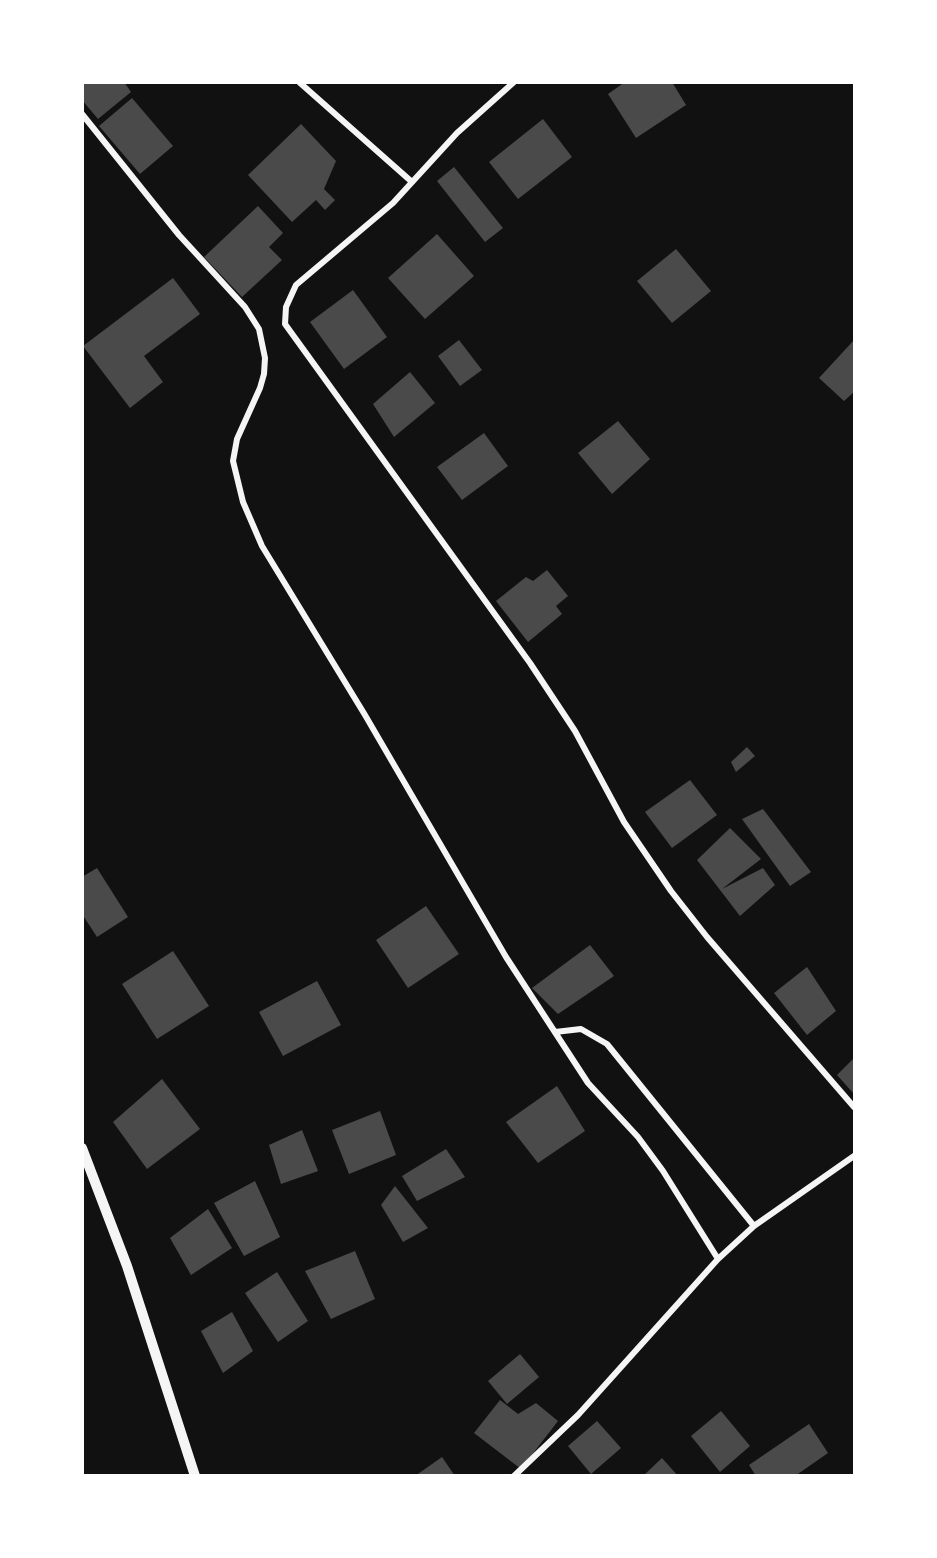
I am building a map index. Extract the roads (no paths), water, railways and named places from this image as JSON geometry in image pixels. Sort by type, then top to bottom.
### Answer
[{"type":"street","points":[[299,82],[412,182]]},
{"type":"street","points":[[514,82],[457,133],[393,203],[296,285],[286,307],[285,324],[300,348],[387,463],[530,663],[575,731],[624,822],[671,891],[707,938],[855,1107]]},
{"type":"street","points":[[82,114],[179,235],[245,307],[259,329],[263,343],[264,374],[261,388],[237,439],[233,461],[251,525],[494,938],[588,1083],[651,1154],[718,1259]]},
{"type":"street","points":[[555,1032],[581,1029],[607,1044],[754,1226]]},
{"type":"street","points":[[82,1148],[127,1266],[195,1476]]},
{"type":"street","points":[[513,1476],[578,1415],[718,1259],[754,1226],[855,1155]]}]
